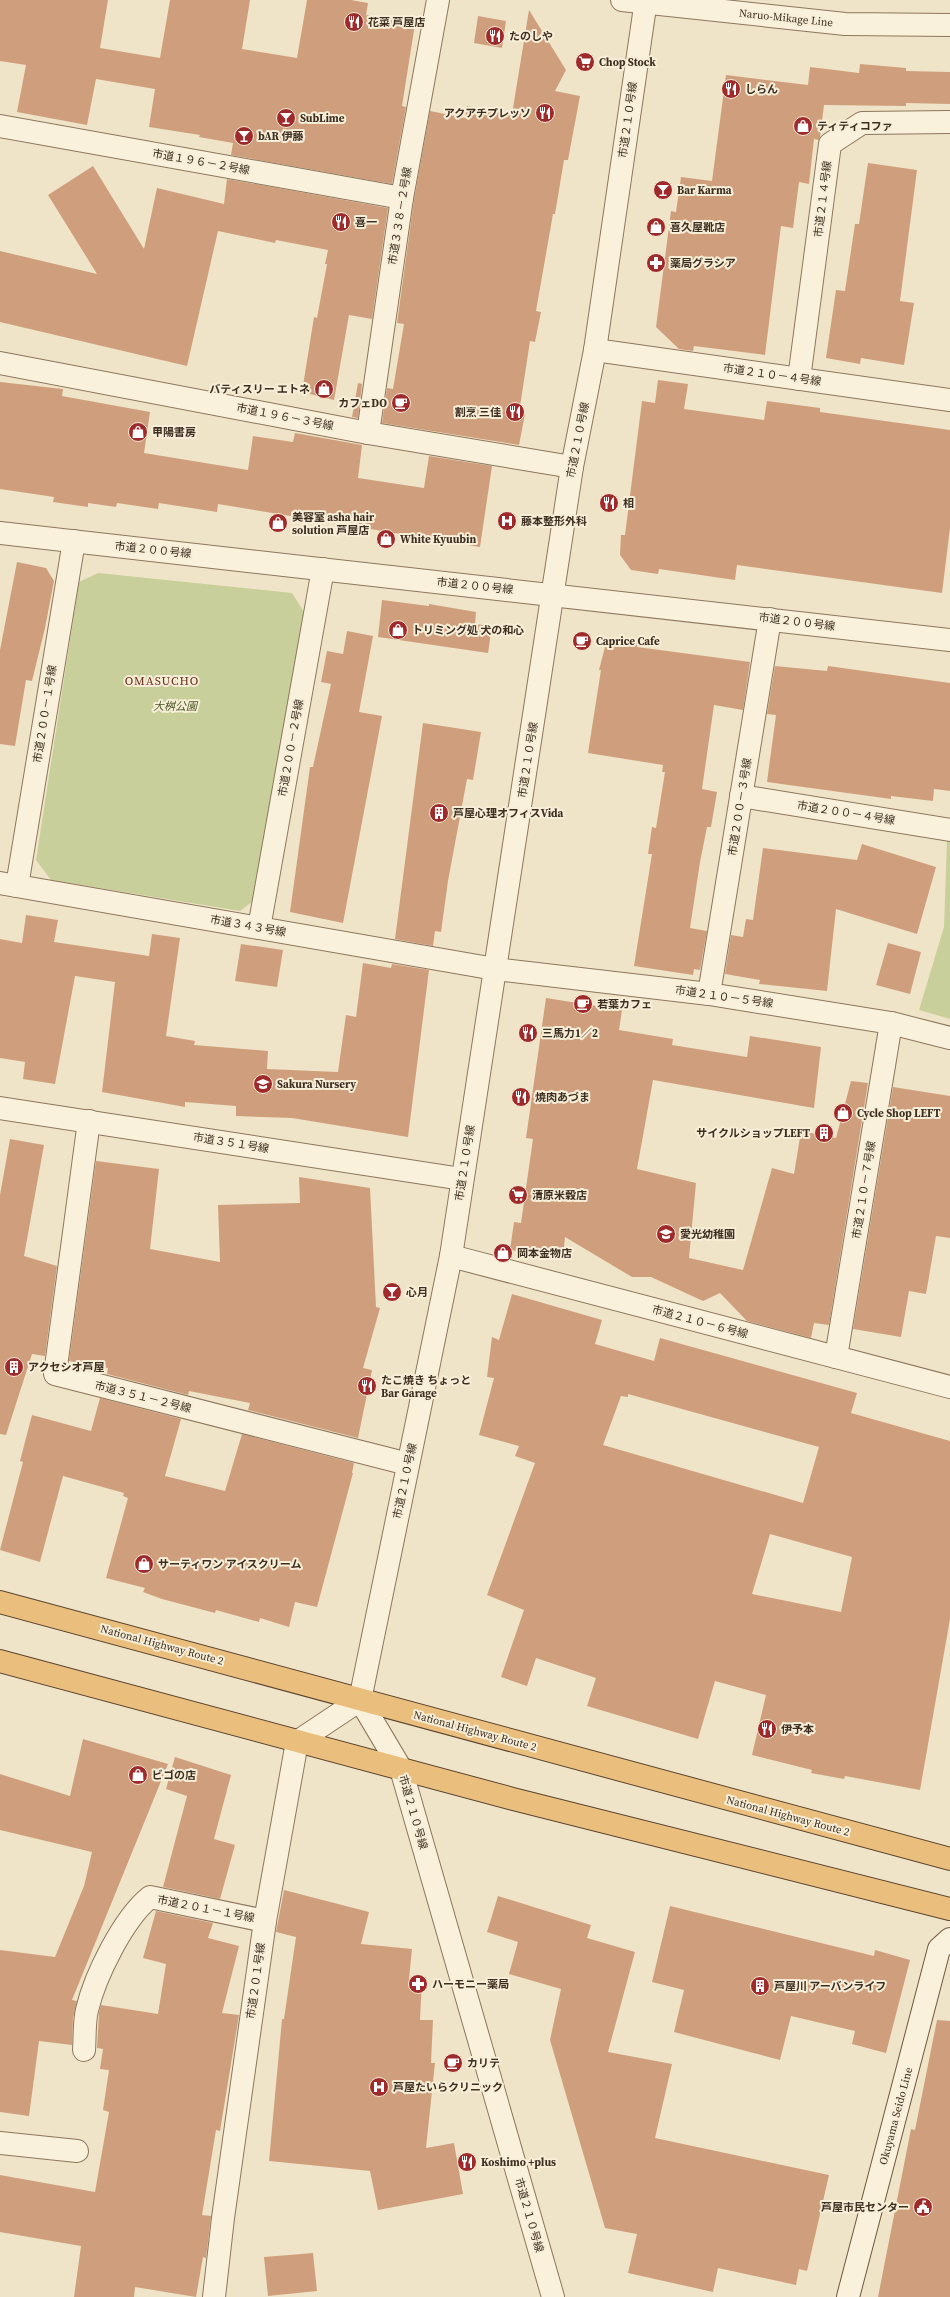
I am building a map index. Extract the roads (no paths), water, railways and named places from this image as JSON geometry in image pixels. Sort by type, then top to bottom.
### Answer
[{"type":"highway","name":"National Highway Route 2","points":[[0,1602],[950,1860]]},
{"type":"highway","points":[[0,1661],[401,1769],[950,1909]]},
{"type":"street","name":"市道３３８－２号線","points":[[368,433],[402,198],[438,0]]},
{"type":"street","name":"Naruo-Mikage Line","points":[[622,0],[845,24],[950,25]]},
{"type":"street","name":"市道２１０号線","points":[[553,2297],[401,1769],[360,1700],[451,1256],[572,467],[595,350],[645,2]]},
{"type":"street","name":"市道２１４号線","points":[[800,379],[830,144],[862,123],[950,122]]},
{"type":"street","name":"市道１９６－２号線","points":[[0,126],[402,198]]},
{"type":"street","name":"市道２１０－４号線","points":[[595,350],[950,400]]},
{"type":"street","name":"市道１９６－３号線","points":[[0,362],[368,433],[572,467]]},
{"type":"street","name":"市道２００号線","points":[[0,533],[553,594],[950,640]]},
{"type":"street","name":"市道２００－１号線","points":[[8,885],[74,541]]},
{"type":"street","name":"市道２００－２号線","points":[[259,928],[323,569]]},
{"type":"street","name":"市道２００－３号線","points":[[709,994],[770,619]]},
{"type":"street","name":"市道２００－４号線","points":[[741,796],[950,830]]},
{"type":"street","name":"市道３４３号線","points":[[8,885],[495,969]]},
{"type":"street","name":"市道２１０－５号線","points":[[495,969],[709,994],[892,1023],[950,1038]]},
{"type":"street","name":"市道２１０－７号線","points":[[836,1357],[892,1023]]},
{"type":"street","name":"市道３５１号線","points":[[0,1108],[462,1179]]},
{"type":"street","name":"市道３５１－２号線","points":[[89,1121],[55,1374],[408,1464]]},
{"type":"street","name":"市道２１０－６号線","points":[[451,1256],[950,1387]]},
{"type":"street","points":[[298,1742],[360,1700]]},
{"type":"street","name":"市道２０１号線","points":[[214,2297],[223,2218],[265,1921],[298,1742]]},
{"type":"street","name":"市道２０１－１号線","points":[[84,2050],[86,2010],[103,1964],[138,1907],[150,1898],[265,1921]]},
{"type":"street","name":"Okuyama Seido Line","points":[[848,2297],[939,1949],[950,1939]]},
{"type":"street","points":[[0,2143],[77,2151]]},
{"type":"place","name":"花菜 芦屋店","points":[[354,22]]},
{"type":"place","name":"たのしや","points":[[495,36]]},
{"type":"place","name":"Chop Stock","points":[[585,62]]},
{"type":"place","name":"しらん","points":[[731,89]]},
{"type":"place","name":"アクアチプレッソ","points":[[545,113]]},
{"type":"place","name":"SubLime","points":[[286,118]]},
{"type":"place","name":"ティティコファ","points":[[803,126]]},
{"type":"place","name":"bAR 伊藤","points":[[244,136]]},
{"type":"place","name":"Bar Karma","points":[[663,190]]},
{"type":"place","name":"喜一","points":[[341,222]]},
{"type":"place","name":"喜久屋靴店","points":[[656,227]]},
{"type":"place","name":"薬局グラシア","points":[[656,263]]},
{"type":"place","name":"バティスリー エトネ","points":[[324,389]]},
{"type":"place","name":"カフェDO","points":[[401,403]]},
{"type":"place","name":"割烹 三佳","points":[[515,412]]},
{"type":"place","name":"甲陽書房","points":[[138,432]]},
{"type":"place","name":"相","points":[[609,503]]},
{"type":"place","name":"藤本整形外科","points":[[507,521]]},
{"type":"place","name":"美容室 asha hair solution 芦屋店","points":[[278,523]]},
{"type":"place","name":"White Kyuubin","points":[[386,539]]},
{"type":"place","name":"トリミング処 犬の和心","points":[[398,630]]},
{"type":"place","name":"Caprice Cafe","points":[[582,641]]},
{"type":"place","name":"芦屋心理オフィスVida","points":[[439,813]]},
{"type":"place","name":"若葉カフェ","points":[[583,1004]]},
{"type":"place","name":"三馬力1／2","points":[[528,1033]]},
{"type":"place","name":"Sakura Nursery","points":[[263,1084]]},
{"type":"place","name":"焼肉あづま","points":[[521,1097]]},
{"type":"place","name":"Cycle Shop LEFT","points":[[843,1113]]},
{"type":"place","name":"サイクルショップLEFT","points":[[824,1133]]},
{"type":"place","name":"清原米穀店","points":[[518,1195]]},
{"type":"place","name":"愛光幼稚園","points":[[666,1234]]},
{"type":"place","name":"岡本金物店","points":[[503,1253]]},
{"type":"place","name":"心月","points":[[392,1292]]},
{"type":"place","name":"アクセシオ芦屋","points":[[14,1367]]},
{"type":"place","name":"たこ焼き ちょっと Bar Garage","points":[[367,1386]]},
{"type":"place","name":"サーティワン アイスクリーム","points":[[144,1564]]},
{"type":"place","name":"伊予本","points":[[767,1729]]},
{"type":"place","name":"ビゴの店","points":[[138,1775]]},
{"type":"place","name":"ハーモニー薬局","points":[[418,1984]]},
{"type":"place","name":"芦屋川 アーバンライフ","points":[[760,1986]]},
{"type":"place","name":"カリテ","points":[[453,2063]]},
{"type":"place","name":"芦屋たいらクリニック","points":[[379,2087]]},
{"type":"place","name":"Koshimo +plus","points":[[467,2162]]},
{"type":"place","name":"芦屋市民センター","points":[[923,2207]]},
{"type":"district","name":"OMASUCHO","points":[[162,681]]},
{"type":"park label","name":"大桝公園","points":[[175,706]]}]
